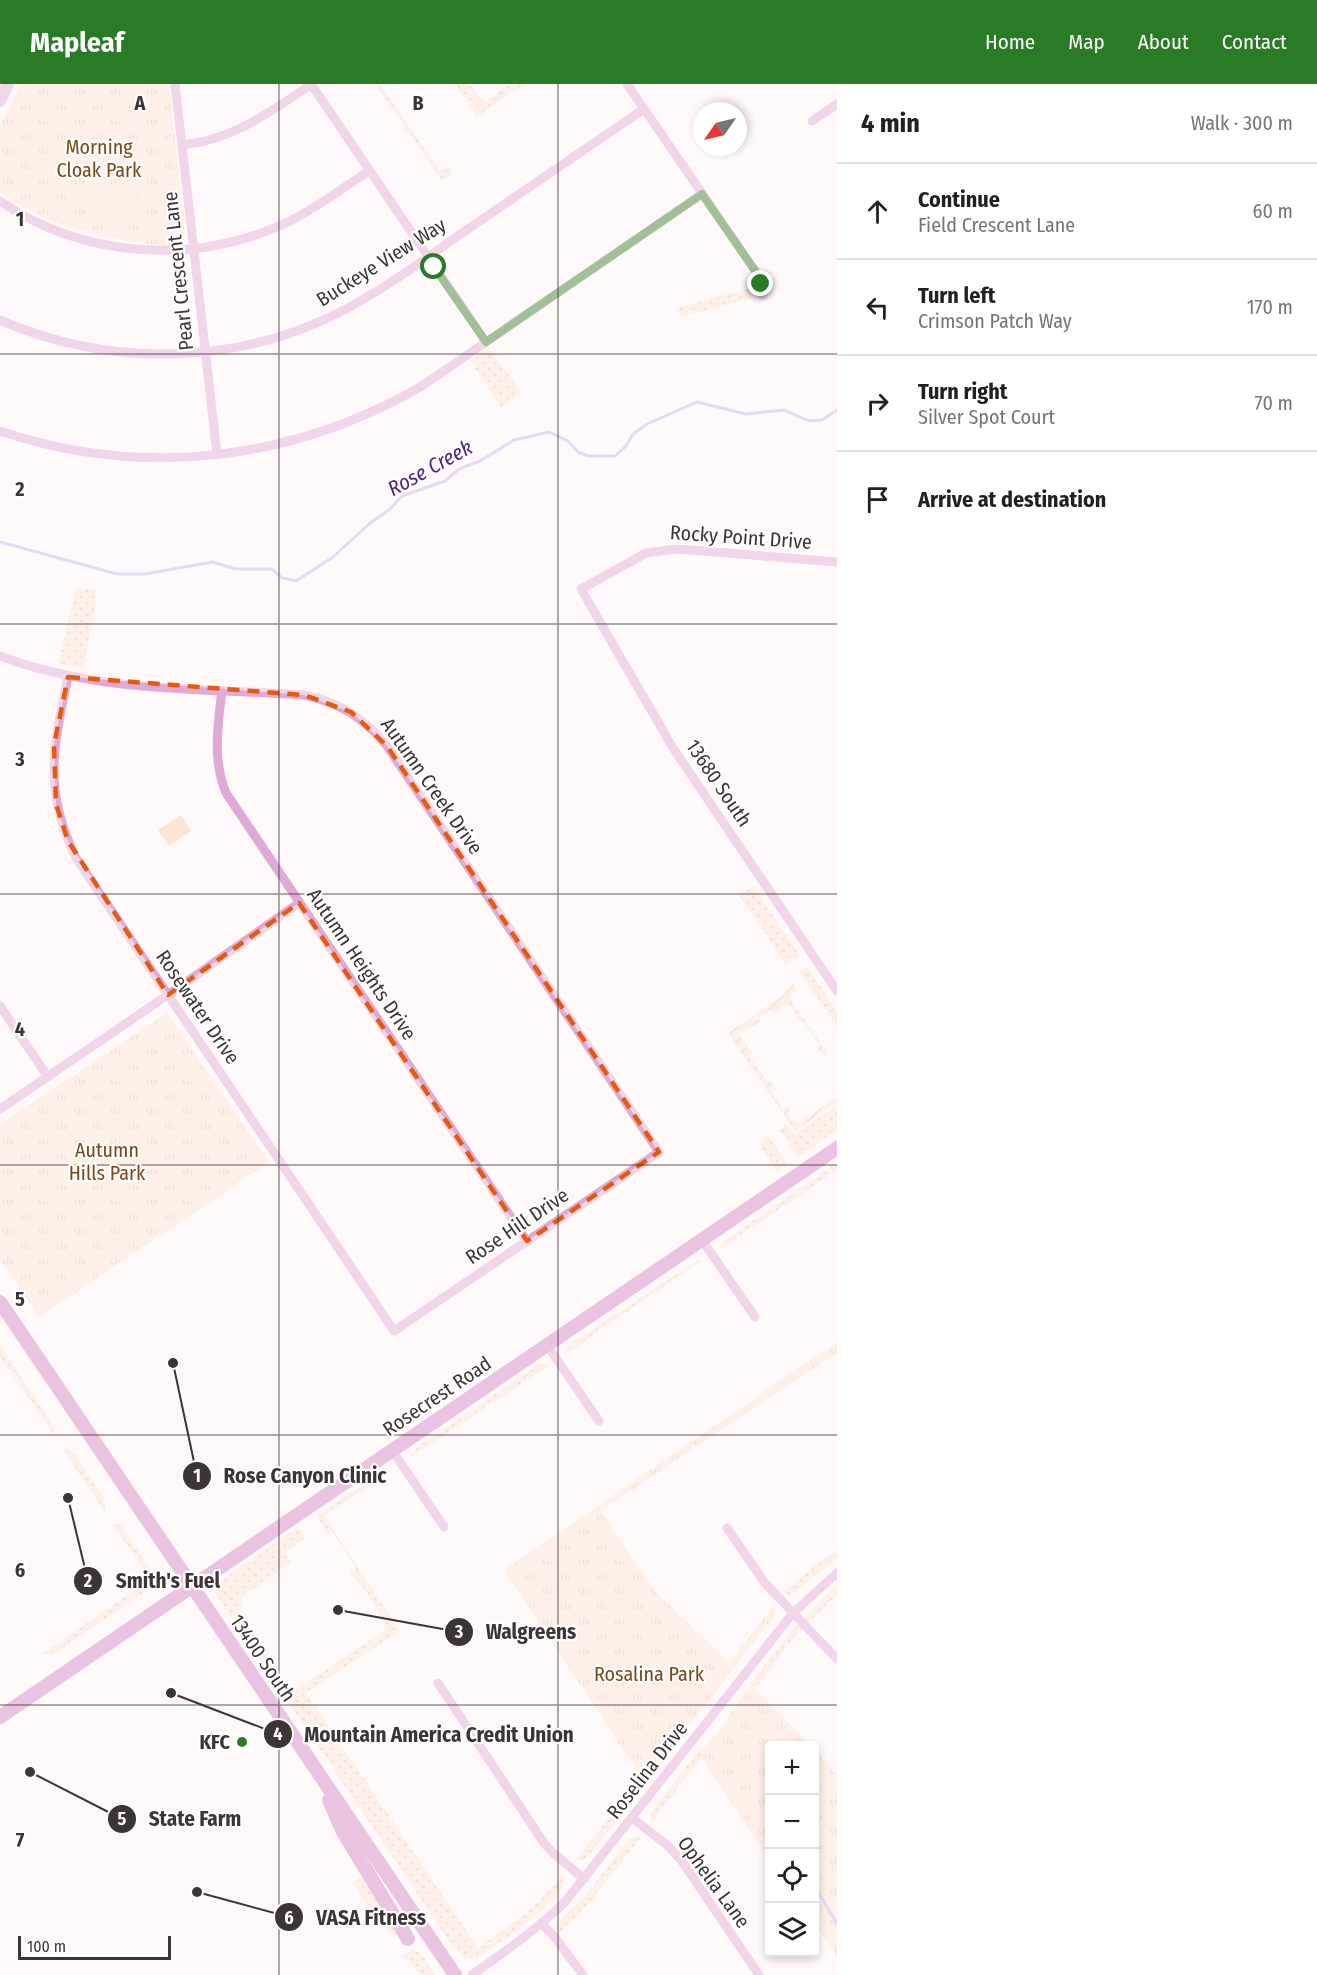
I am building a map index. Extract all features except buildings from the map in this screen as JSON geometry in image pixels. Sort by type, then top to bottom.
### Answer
[{"type":"main road","name":"Rosecrest Road","points":[[0,1717],[837,1148]]},
{"type":"main road","name":"13400 South","points":[[0,1302],[455,1975]]},
{"type":"main road","points":[[320,1776],[342,1830],[408,1939]]},
{"type":"street","points":[[0,101],[8,84]]},
{"type":"street","name":"Pearl Crescent Lane","points":[[175,84],[217,454]]},
{"type":"street","points":[[182,145],[205,142],[237,131],[259,120],[311,84],[486,342]]},
{"type":"street","points":[[627,84],[756,272],[763,295]]},
{"type":"street","points":[[812,121],[837,104]]},
{"type":"street","name":"Buckeye View Way","points":[[0,320],[47,338],[91,348],[153,355],[205,352],[266,341],[318,323],[368,297],[644,109]]},
{"type":"street","points":[[0,201],[47,227],[88,241],[129,249],[194,249],[237,241],[280,226],[318,206],[369,171]]},
{"type":"street","points":[[0,431],[62,448],[108,456],[158,458],[242,452],[319,434],[356,420],[422,386],[702,194]]},
{"type":"street","name":"Rocky Point Drive","points":[[581,589],[637,557],[657,550],[677,549],[837,562]]},
{"type":"street","name":"13680 South","points":[[581,589],[673,747],[837,990]]},
{"type":"street","name":"Autumn Creek Drive","points":[[0,656],[68,677],[112,683],[317,698],[351,712],[372,729],[387,746],[659,1152]]},
{"type":"street","name":"Rosewater Drive","points":[[68,677],[54,745],[54,784],[61,823],[68,841],[86,873],[394,1331]]},
{"type":"street","name":"Autumn Heights Drive","points":[[222,690],[217,743],[218,768],[233,805],[527,1241]]},
{"type":"street","points":[[0,1109],[299,903]]},
{"type":"street","points":[[0,1006],[48,1077]]},
{"type":"street","name":"Rose Hill Drive","points":[[394,1331],[659,1152]]},
{"type":"street","points":[[702,1240],[755,1317]]},
{"type":"street","points":[[547,1345],[599,1421]]},
{"type":"street","points":[[392,1450],[444,1527]]},
{"type":"street","points":[[727,1528],[764,1582],[837,1659]]},
{"type":"street","name":"Roselina Drive","points":[[472,1975],[542,1924],[584,1879],[793,1612],[837,1573]]},
{"type":"street","points":[[438,1683],[544,1843],[584,1879]]},
{"type":"street","name":"Ophelia Lane","points":[[632,1818],[667,1845],[681,1860],[759,1975]]},
{"type":"street","points":[[542,1924],[583,1975]]},
{"type":"highlighted area","points":[[68,677],[304,695],[351,712],[387,746],[659,1152],[527,1241],[299,903],[168,995],[68,841],[56,804],[54,745]]},
{"type":"green space","name":"Morning Cloak Park","points":[[21,84],[169,84],[184,237],[179,242],[169,245],[154,245],[79,230],[39,215],[0,192],[0,125]]},
{"type":"green space","points":[[375,84],[380,84],[440,171],[447,166],[453,174],[442,181]]},
{"type":"green space","points":[[455,84],[470,84],[481,99],[486,101],[510,84],[525,84],[477,117]]},
{"type":"green space","points":[[90,168],[113,173],[105,212],[82,207]]},
{"type":"green space","points":[[118,174],[141,179],[132,218],[109,213]]},
{"type":"green space","points":[[751,288],[751,298],[681,317],[675,308]]},
{"type":"green space","points":[[489,347],[521,393],[501,407],[470,360]]},
{"type":"green space","points":[[77,587],[97,591],[84,669],[58,664]]},
{"type":"green space","points":[[181,815],[191,831],[169,846],[158,830]]},
{"type":"green space","points":[[753,886],[800,956],[786,965],[739,895]]},
{"type":"green space","points":[[807,966],[837,1012],[837,1027],[799,971]]},
{"type":"green space","points":[[793,984],[798,990],[789,997],[828,1054],[824,1057],[817,1047],[820,1045],[787,1003],[773,1013],[770,1010],[758,1018],[760,1021],[740,1035],[753,1055],[750,1057],[767,1081],[769,1080],[776,1089],[772,1093],[783,1110],[788,1107],[790,1111],[787,1113],[794,1122],[799,1123],[837,1097],[837,1102],[795,1131],[728,1033],[786,993],[784,991]]},
{"type":"green space","name":"Autumn Hills Park","points":[[167,1013],[269,1162],[39,1317],[0,1260],[0,1125]]},
{"type":"green space","points":[[837,1105],[837,1130],[798,1157],[779,1130],[786,1124],[794,1134]]},
{"type":"green space","points":[[769,1136],[787,1164],[777,1171],[761,1147],[761,1141]]},
{"type":"green space","points":[[837,1163],[837,1170],[719,1250],[725,1240]]},
{"type":"green space","points":[[698,1260],[702,1260],[566,1354],[570,1344]]},
{"type":"green space","name":"Rosalina Park","points":[[837,1342],[837,1353],[601,1511],[656,1592],[729,1663],[774,1605],[775,1615],[645,1783],[504,1570]]},
{"type":"green space","points":[[0,1345],[55,1427],[54,1435],[0,1357]]},
{"type":"green space","points":[[539,1364],[549,1365],[410,1458],[416,1448]]},
{"type":"green space","points":[[66,1448],[74,1453],[104,1499],[106,1506],[104,1511],[62,1449]]},
{"type":"green space","points":[[386,1470],[392,1470],[324,1516],[400,1631],[306,1693],[478,1948],[530,1910],[564,1875],[563,1888],[543,1909],[517,1931],[477,1958],[464,1959],[453,1947],[285,1697],[382,1632],[386,1625],[364,1589],[350,1573],[356,1568],[332,1531],[328,1534],[317,1515]]},
{"type":"green space","points":[[112,1524],[120,1524],[156,1578],[152,1587],[52,1655],[42,1654],[138,1588],[145,1572]]},
{"type":"green space","points":[[298,1527],[305,1538],[285,1553],[291,1563],[241,1597],[243,1608],[238,1611],[282,1677],[274,1682],[215,1593],[218,1582]]},
{"type":"green space","points":[[837,1550],[837,1558],[790,1596],[783,1593],[814,1566]]},
{"type":"green space","points":[[837,1584],[837,1595],[798,1632],[756,1688],[750,1684],[792,1630]]},
{"type":"green space","points":[[751,1685],[806,1741],[765,1741],[765,1853],[700,1756]]},
{"type":"green space","points":[[701,1747],[705,1749],[700,1756],[701,1759],[651,1823],[651,1815],[655,1807]]},
{"type":"green space","points":[[819,1754],[837,1774],[837,1957],[819,1930]]},
{"type":"green space","points":[[640,1777],[645,1784],[589,1856],[583,1860],[576,1860]]},
{"type":"green space","points":[[641,1837],[592,1900],[560,1933],[554,1927],[585,1896],[628,1840]]},
{"type":"green space","points":[[364,1875],[401,1932],[396,1936],[391,1935],[379,1918],[377,1919],[353,1883]]},
{"type":"green space","points":[[413,1949],[421,1953],[436,1975],[419,1975],[409,1960],[406,1962],[402,1956]]},
{"type":"waterway","name":"Rose Creek","points":[[0,542],[117,574],[145,574],[213,562],[235,569],[272,569],[282,578],[296,581],[333,557],[369,524],[389,510],[402,496],[445,481],[459,469],[480,461],[514,440],[549,432],[568,441],[578,452],[588,456],[615,456],[626,446],[633,434],[647,424],[697,402],[746,414],[784,410],[809,421],[822,420],[837,410]]},
{"type":"waterway","points":[[819,1893],[837,1924]]},
{"type":"place","name":"Rose Canyon Clinic","points":[[173,1363]]},
{"type":"place","name":"Smith's Fuel","points":[[68,1498]]},
{"type":"place","name":"Walgreens","points":[[338,1610]]},
{"type":"place","name":"Mountain America Credit Union","points":[[171,1693]]},
{"type":"place","name":"KFC","points":[[242,1742]]},
{"type":"place","name":"State Farm","points":[[30,1772]]},
{"type":"place","name":"VASA Fitness","points":[[197,1892]]},
{"type":"route","points":[[434,267],[486,342],[702,194],[756,272],[761,284]]}]
